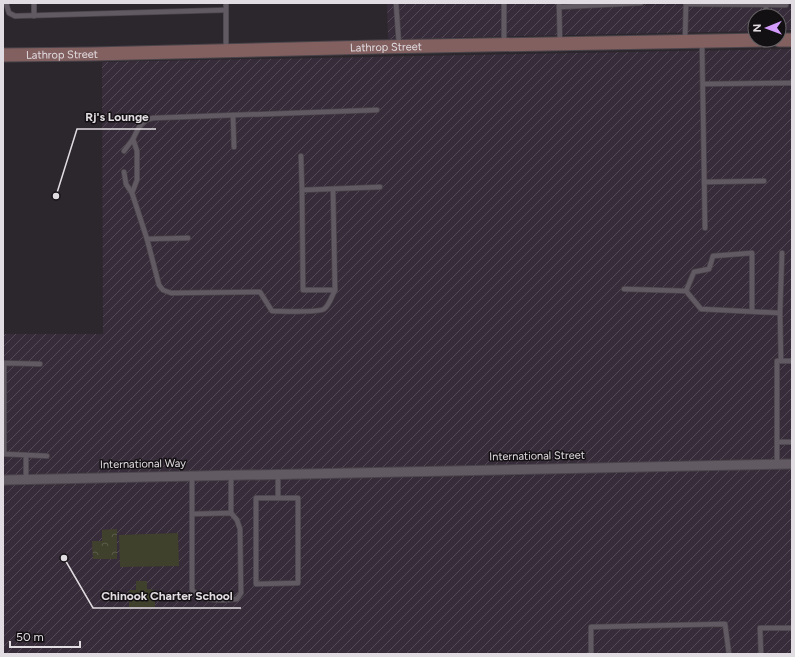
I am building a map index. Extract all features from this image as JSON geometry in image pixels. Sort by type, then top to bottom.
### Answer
[{"type":"main road","name":"Lathrop Street","points":[[3,55],[747,40]]},
{"type":"street","name":"International Street","points":[[280,473],[792,464]]},
{"type":"street","name":"International Way","points":[[3,480],[280,473]]},
{"type":"lane","points":[[6,3],[9,13],[15,16],[226,10]]},
{"type":"lane","points":[[34,3],[34,16]]},
{"type":"lane","points":[[226,3],[226,51]]},
{"type":"lane","points":[[396,3],[399,47]]},
{"type":"lane","points":[[504,3],[504,45]]},
{"type":"lane","points":[[560,44],[559,5],[641,3]]},
{"type":"lane","points":[[686,42],[686,3],[786,5],[786,3]]},
{"type":"lane","points":[[702,41],[706,228]]},
{"type":"lane","points":[[703,84],[792,83]]},
{"type":"lane","points":[[124,151],[133,139],[142,122],[148,118],[377,110]]},
{"type":"lane","points":[[233,115],[234,147]]},
{"type":"lane","points":[[132,193],[137,180],[137,151],[133,139]]},
{"type":"lane","points":[[301,156],[303,290],[335,290]]},
{"type":"lane","points":[[124,172],[126,184],[132,193],[147,239],[159,285],[163,290],[171,292],[260,292],[272,311],[321,310],[327,306],[335,290],[333,189]]},
{"type":"lane","points":[[704,182],[764,181]]},
{"type":"lane","points":[[302,190],[380,187]]},
{"type":"lane","points":[[147,239],[188,238]]},
{"type":"lane","points":[[686,291],[694,272],[709,269],[713,256],[752,253],[752,311]]},
{"type":"lane","points":[[781,361],[780,313],[782,253]]},
{"type":"lane","points":[[624,289],[686,291],[701,309],[780,313]]},
{"type":"lane","points":[[777,464],[777,361],[792,361]]},
{"type":"lane","points":[[40,364],[4,363],[4,454],[47,456]]},
{"type":"lane","points":[[777,442],[792,442]]},
{"type":"lane","points":[[26,455],[26,479]]},
{"type":"lane","points":[[278,498],[280,473]]},
{"type":"lane","points":[[192,475],[192,590],[198,596],[210,600],[237,599],[241,593],[240,529],[237,520],[231,513],[231,474]]},
{"type":"lane","points":[[256,498],[278,498],[298,498],[298,583],[256,584],[256,498]]},
{"type":"lane","points":[[192,514],[231,513]]},
{"type":"lane","points":[[591,654],[591,627],[725,624],[729,654]]},
{"type":"lane","points":[[761,654],[760,628],[792,628]]},
{"type":"shaded area","points":[[387,3],[792,3],[792,30],[787,30],[787,8],[747,8],[747,31],[388,40]]},
{"type":"shaded area","points":[[792,49],[792,654],[3,654],[3,334],[103,334],[102,62]]},
{"type":"green space","points":[[117,529],[117,559],[93,559],[92,541],[102,541],[102,530]]},
{"type":"green space","points":[[178,533],[179,566],[120,567],[119,535]]},
{"type":"green space","points":[[136,581],[147,581],[147,589],[155,590],[155,607],[129,607],[129,590],[136,590]]},
{"type":"place","name":"Rj's Lounge","points":[[56,196]]},
{"type":"place","name":"Chinook Charter School","points":[[64,558]]}]
